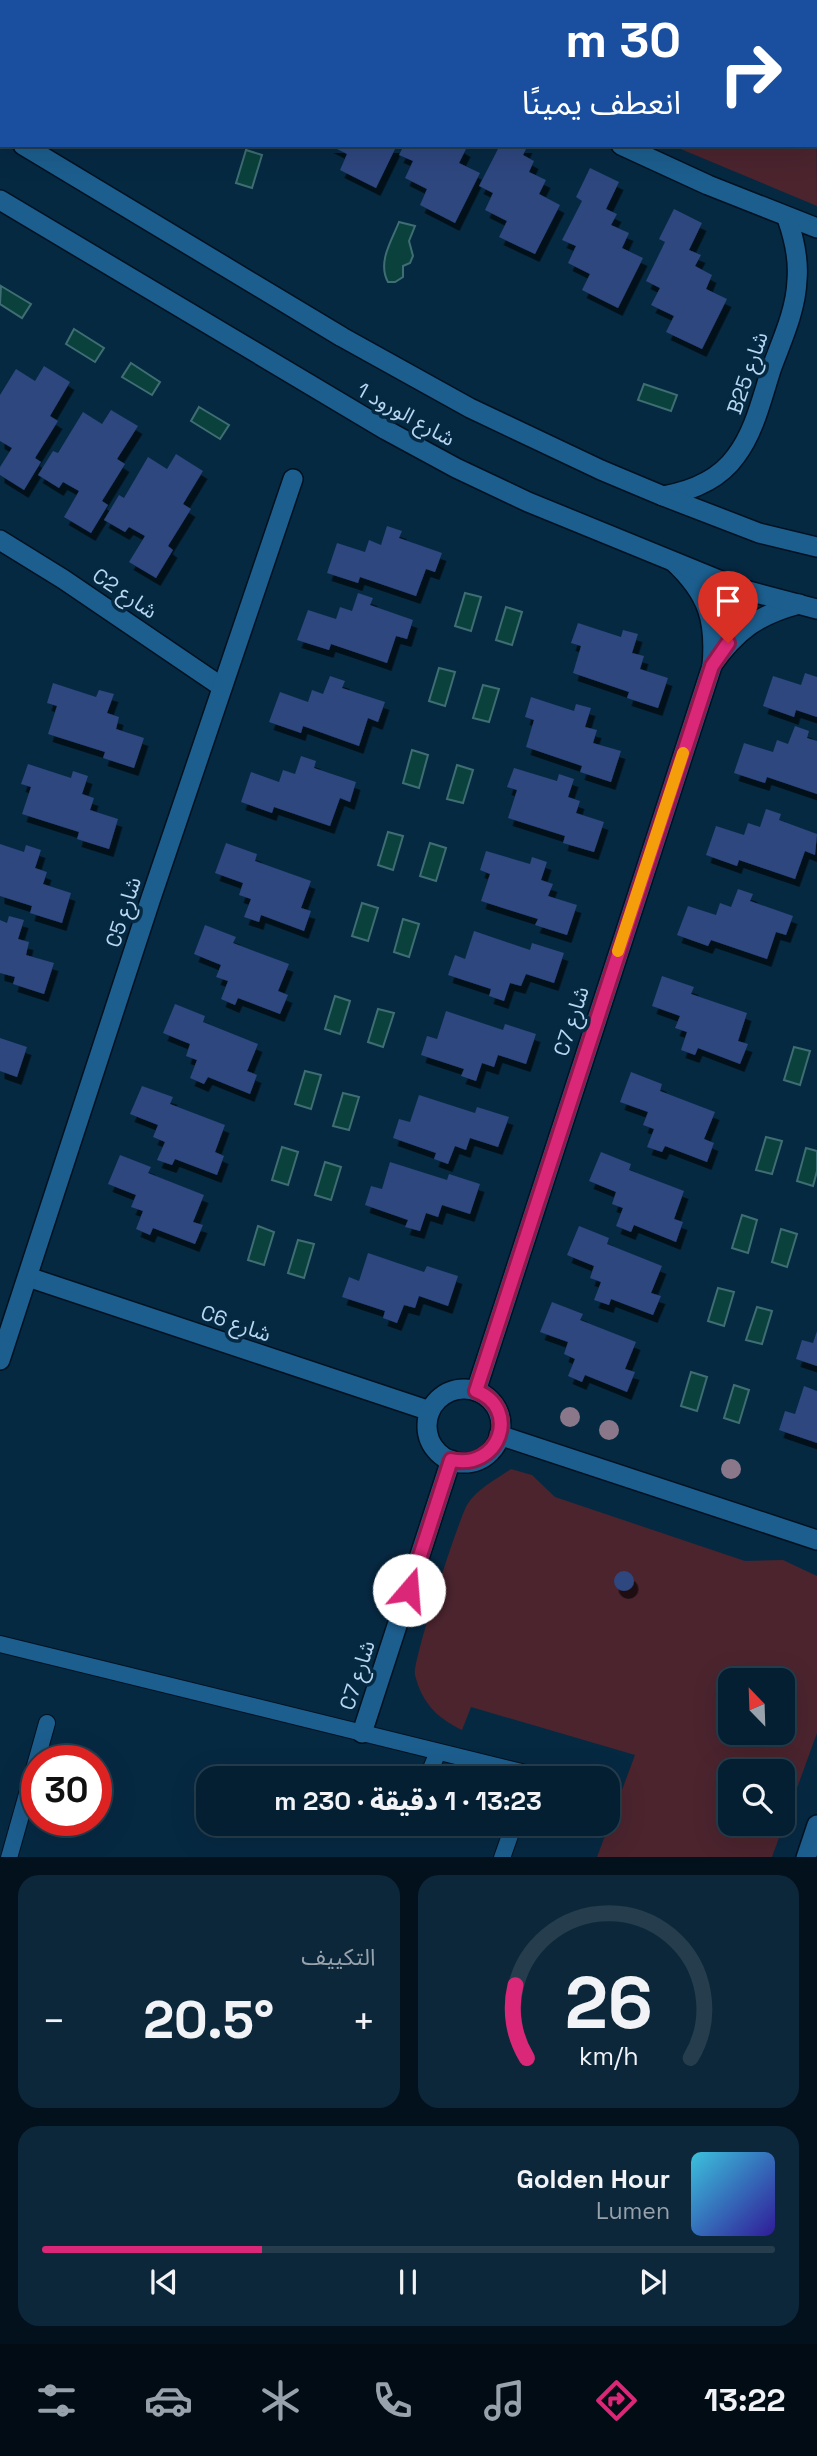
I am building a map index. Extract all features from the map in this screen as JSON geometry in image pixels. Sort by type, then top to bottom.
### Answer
[{"type":"street","name":"شارع الورود 1","points":[[26,147],[405,374],[535,440],[663,496],[759,533],[817,547]]},
{"type":"street","points":[[625,147],[708,185],[817,228]]},
{"type":"street","name":"شارع الورود 1","points":[[0,200],[386,430],[528,502],[741,589],[808,606]]},
{"type":"street","name":"B25 شارع","points":[[663,496],[684,492],[721,472],[736,457],[750,431],[795,297],[797,260],[794,238],[787,218]]},
{"type":"street","name":"C5 شارع","points":[[0,1360],[293,479]]},
{"type":"street","name":"C2 شارع","points":[[0,540],[222,687]]},
{"type":"street","name":"C7 شارع","points":[[476,1391],[712,666],[714,640],[710,615],[702,595],[690,577],[674,562]]},
{"type":"street","name":"C7 شارع","points":[[712,666],[728,643],[749,625],[773,611],[808,606]]},
{"type":"street","name":"C6 شارع","points":[[28,1276],[430,1411]]},
{"type":"street","points":[[458,1389],[476,1391],[492,1402],[499,1413],[499,1436],[492,1449],[483,1457],[449,1466],[432,1445],[427,1423],[430,1411],[436,1401],[446,1393],[458,1389]]},
{"type":"street","points":[[499,1436],[817,1540]]},
{"type":"street","name":"C7 شارع","points":[[362,1733],[449,1466]]},
{"type":"street","points":[[806,1857],[817,1825]]},
{"type":"lane","points":[[0,1644],[493,1766]]},
{"type":"lane","points":[[9,1857],[47,1723]]},
{"type":"lane","points":[[432,1766],[438,1752]]},
{"type":"lane","points":[[502,1857],[510,1836]]},
{"type":"shaded area","points":[[676,147],[817,147],[817,206]]},
{"type":"shaded area","points":[[246,150],[262,155],[252,188],[236,183]]},
{"type":"shaded area","points":[[399,222],[415,226],[409,241],[413,256],[410,263],[403,266],[403,277],[395,282],[388,282],[385,259]]},
{"type":"shaded area","points":[[1,286],[31,304],[22,318],[0,304]]},
{"type":"shaded area","points":[[74,329],[104,348],[95,362],[66,344]]},
{"type":"shaded area","points":[[131,363],[160,382],[152,395],[122,377]]},
{"type":"shaded area","points":[[644,384],[677,395],[671,411],[638,400]]},
{"type":"shaded area","points":[[199,407],[229,425],[220,439],[191,421]]},
{"type":"shaded area","points":[[465,593],[481,597],[471,631],[455,626]]},
{"type":"shaded area","points":[[506,607],[522,612],[512,645],[496,640]]},
{"type":"shaded area","points":[[439,668],[455,672],[445,706],[429,701]]},
{"type":"shaded area","points":[[483,685],[499,689],[489,722],[473,718]]},
{"type":"shaded area","points":[[412,750],[428,755],[419,788],[403,783]]},
{"type":"shaded area","points":[[457,765],[473,770],[463,803],[447,799]]},
{"type":"shaded area","points":[[388,832],[403,836],[393,870],[378,865]]},
{"type":"shaded area","points":[[430,843],[446,848],[436,881],[420,876]]},
{"type":"shaded area","points":[[362,903],[378,908],[368,941],[352,936]]},
{"type":"shaded area","points":[[403,919],[419,924],[409,957],[394,952]]},
{"type":"shaded area","points":[[335,996],[350,1001],[340,1034],[325,1029]]},
{"type":"shaded area","points":[[378,1009],[394,1013],[383,1047],[368,1042]]},
{"type":"shaded area","points":[[794,1047],[810,1051],[800,1085],[784,1080]]},
{"type":"shaded area","points":[[305,1071],[321,1075],[311,1109],[295,1104]]},
{"type":"shaded area","points":[[343,1093],[359,1097],[349,1130],[333,1126]]},
{"type":"shaded area","points":[[766,1137],[782,1141],[772,1174],[756,1170]]},
{"type":"shaded area","points":[[282,1147],[298,1152],[288,1185],[272,1180]]},
{"type":"shaded area","points":[[806,1148],[817,1151],[817,1171],[813,1186],[797,1181]]},
{"type":"shaded area","points":[[325,1162],[341,1167],[331,1200],[315,1195]]},
{"type":"shaded area","points":[[742,1215],[757,1220],[748,1253],[732,1248]]},
{"type":"shaded area","points":[[258,1226],[274,1232],[264,1265],[248,1260]]},
{"type":"shaded area","points":[[781,1229],[797,1234],[787,1267],[772,1262]]},
{"type":"shaded area","points":[[298,1240],[314,1244],[304,1278],[288,1273]]},
{"type":"shaded area","points":[[718,1288],[734,1292],[724,1326],[708,1321]]},
{"type":"shaded area","points":[[757,1307],[772,1311],[762,1344],[746,1340]]},
{"type":"shaded area","points":[[691,1372],[707,1377],[697,1411],[681,1406]]},
{"type":"shaded area","points":[[734,1385],[749,1390],[739,1423],[724,1418]]},
{"type":"shaded area","points":[[511,1469],[532,1475],[555,1497],[745,1561],[783,1560],[817,1576],[817,1733],[795,1794],[795,1759],[718,1759],[718,1836],[780,1836],[772,1857],[597,1857],[605,1836],[620,1836],[620,1795],[635,1755],[471,1707],[462,1730],[438,1715],[426,1702],[415,1675],[427,1621],[466,1507],[480,1490]]},
{"type":"building","points":[[333,147],[396,147],[376,188],[340,170],[347,154]]},
{"type":"building","points":[[403,147],[466,149],[459,163],[480,173],[455,223],[420,205],[427,189],[405,178],[413,161],[399,155]]},
{"type":"building","points":[[499,147],[527,147],[523,155],[534,161],[529,172],[546,180],[539,194],[560,205],[535,254],[499,237],[507,221],[485,210],[493,193],[479,186]]},
{"type":"building","points":[[590,168],[619,182],[606,209],[617,214],[611,225],[629,233],[622,248],[643,258],[618,308],[582,290],[590,274],[568,263],[576,246],[562,240],[582,201],[576,197]]},
{"type":"building","points":[[674,209],[702,223],[689,250],[701,255],[695,266],[712,275],[706,289],[727,299],[702,349],[666,332],[674,316],[651,305],[660,288],[646,281],[665,242],[659,239]]},
{"type":"building","points":[[44,366],[70,382],[50,416],[58,421],[35,458],[41,462],[24,490],[0,475],[0,467],[12,448],[0,441],[0,395],[16,369],[35,381]]},
{"type":"building","points":[[111,410],[138,426],[117,459],[125,464],[102,501],[108,505],[91,533],[64,517],[79,491],[63,482],[59,488],[38,475],[53,451],[58,453],[83,412],[102,424]]},
{"type":"building","points":[[176,454],[203,471],[183,504],[191,509],[168,546],[173,550],[156,578],[129,562],[145,536],[129,527],[125,532],[104,520],[119,495],[124,498],[148,457],[167,469]]},
{"type":"building","points":[[387,526],[402,531],[399,538],[442,553],[435,572],[426,569],[416,596],[360,577],[358,583],[327,573],[337,543],[365,552],[369,540],[381,545]]},
{"type":"building","points":[[358,593],[373,598],[370,605],[413,620],[407,639],[396,636],[387,663],[331,644],[329,650],[297,640],[308,610],[336,619],[340,607],[352,611]]},
{"type":"building","points":[[578,623],[621,637],[623,630],[638,634],[632,653],[644,656],[640,669],[668,678],[658,708],[627,698],[629,692],[573,673],[581,646],[571,643]]},
{"type":"building","points":[[805,673],[817,677],[817,717],[796,710],[794,717],[763,706],[773,676],[801,685]]},
{"type":"building","points":[[330,676],[345,681],[342,688],[385,702],[378,722],[368,718],[359,746],[303,726],[301,733],[269,722],[280,692],[308,702],[312,690],[323,694]]},
{"type":"building","points":[[53,683],[96,697],[99,690],[114,694],[107,713],[119,717],[116,729],[144,738],[134,768],[103,758],[105,752],[48,734],[57,706],[47,703]]},
{"type":"building","points":[[531,697],[574,711],[576,704],[591,708],[585,727],[597,730],[593,743],[621,751],[611,782],[580,772],[582,766],[526,747],[534,720],[525,717]]},
{"type":"building","points":[[795,726],[809,731],[807,738],[817,741],[817,794],[767,777],[765,783],[734,773],[744,743],[773,752],[777,740],[788,744]]},
{"type":"building","points":[[301,756],[316,761],[314,768],[356,782],[350,802],[340,798],[330,826],[274,807],[272,813],[241,802],[251,772],[279,782],[283,770],[295,774]]},
{"type":"building","points":[[28,764],[71,778],[73,771],[88,776],[82,794],[94,798],[90,810],[118,819],[109,849],[77,839],[79,832],[22,814],[31,787],[21,784]]},
{"type":"building","points":[[514,768],[557,781],[559,774],[574,779],[568,797],[580,801],[576,813],[604,822],[594,852],[563,843],[565,836],[508,818],[517,790],[507,787]]},
{"type":"building","points":[[766,809],[781,814],[779,820],[817,834],[815,855],[805,851],[795,879],[739,860],[737,866],[706,855],[716,826],[744,835],[748,823],[760,827]]},
{"type":"building","points":[[226,843],[257,854],[255,861],[311,881],[301,908],[311,911],[304,931],[261,915],[259,922],[244,917],[251,899],[239,895],[243,883],[215,873]]},
{"type":"building","points":[[0,844],[24,852],[26,845],[41,850],[35,868],[47,872],[43,884],[71,893],[62,923],[30,913],[32,906],[0,896]]},
{"type":"building","points":[[486,851],[530,864],[532,857],[547,862],[541,880],[553,884],[548,896],[577,905],[567,935],[535,925],[538,919],[481,901],[490,874],[480,870]]},
{"type":"building","points":[[738,889],[753,894],[750,901],[793,916],[786,935],[776,932],[767,959],[711,940],[708,946],[677,935],[688,906],[716,915],[720,903],[731,907]]},
{"type":"building","points":[[9,916],[24,920],[18,939],[29,942],[26,955],[54,963],[44,994],[13,984],[15,977],[0,973],[0,920],[7,923]]},
{"type":"building","points":[[205,925],[236,937],[233,943],[289,964],[278,991],[288,995],[280,1014],[238,998],[235,1005],[221,999],[228,981],[216,977],[221,965],[194,954]]},
{"type":"building","points":[[474,931],[530,950],[532,943],[564,953],[554,983],[526,974],[521,986],[510,983],[504,1001],[489,996],[491,989],[448,975],[455,955],[465,959]]},
{"type":"building","points":[[662,976],[694,987],[691,994],[747,1013],[738,1041],[748,1044],[740,1064],[698,1048],[695,1055],[681,1050],[687,1032],[675,1028],[680,1016],[652,1006]]},
{"type":"building","points":[[175,1004],[205,1016],[203,1022],[258,1044],[247,1071],[257,1075],[250,1094],[208,1077],[204,1084],[190,1078],[197,1060],[186,1056],[190,1044],[163,1033]]},
{"type":"building","points":[[446,1011],[503,1030],[505,1024],[536,1034],[526,1064],[498,1055],[494,1067],[482,1063],[476,1081],[461,1076],[464,1069],[421,1055],[427,1036],[437,1039]]},
{"type":"building","points":[[0,1038],[27,1047],[17,1077],[0,1071]]},
{"type":"building","points":[[631,1072],[662,1084],[660,1091],[715,1112],[704,1139],[714,1143],[707,1162],[665,1146],[662,1152],[647,1147],[654,1129],[643,1125],[648,1112],[620,1102]]},
{"type":"building","points":[[142,1086],[173,1097],[170,1104],[225,1125],[215,1152],[224,1156],[217,1175],[175,1159],[172,1165],[157,1160],[165,1142],[153,1137],[158,1125],[130,1114]]},
{"type":"building","points":[[419,1095],[475,1113],[477,1107],[509,1117],[498,1147],[470,1138],[466,1150],[455,1146],[448,1164],[434,1159],[436,1153],[393,1138],[399,1119],[410,1122]]},
{"type":"building","points":[[601,1152],[631,1164],[629,1170],[684,1191],[674,1219],[683,1222],[676,1242],[634,1225],[631,1232],[616,1226],[623,1208],[612,1204],[616,1192],[589,1181]]},
{"type":"building","points":[[120,1155],[151,1167],[148,1173],[204,1195],[193,1222],[203,1225],[195,1244],[153,1228],[150,1235],[136,1229],[143,1211],[131,1207],[136,1195],[108,1184]]},
{"type":"building","points":[[390,1162],[447,1180],[449,1174],[480,1184],[470,1214],[442,1205],[438,1217],[426,1213],[420,1231],[405,1227],[408,1220],[365,1205],[371,1186],[382,1189]]},
{"type":"building","points":[[579,1226],[609,1238],[607,1244],[662,1266],[651,1293],[661,1296],[653,1315],[611,1299],[609,1305],[594,1300],[601,1282],[590,1278],[594,1266],[567,1255]]},
{"type":"building","points":[[368,1253],[424,1272],[427,1266],[458,1276],[448,1306],[419,1296],[415,1308],[404,1305],[397,1323],[383,1318],[385,1311],[342,1297],[349,1277],[359,1281]]},
{"type":"building","points":[[552,1302],[583,1314],[580,1320],[636,1342],[625,1369],[635,1372],[627,1392],[585,1375],[582,1382],[568,1376],[575,1359],[564,1354],[568,1342],[540,1332]]},
{"type":"building","points":[[817,1331],[817,1366],[796,1359],[802,1340],[813,1343]]},
{"type":"building","points":[[804,1386],[817,1391],[817,1443],[779,1430],[785,1411],[795,1414]]},
{"type":"building","points":[[620,1571],[628,1571],[634,1581],[628,1591],[620,1591],[614,1585],[614,1577]]},
{"type":"slow traffic","points":[[618,951],[683,753]]},
{"type":"route","points":[[409,1590],[451,1460],[472,1462],[483,1457],[492,1449],[498,1438],[501,1426],[499,1413],[492,1402],[476,1391],[586,1046],[712,666],[728,643]]}]
